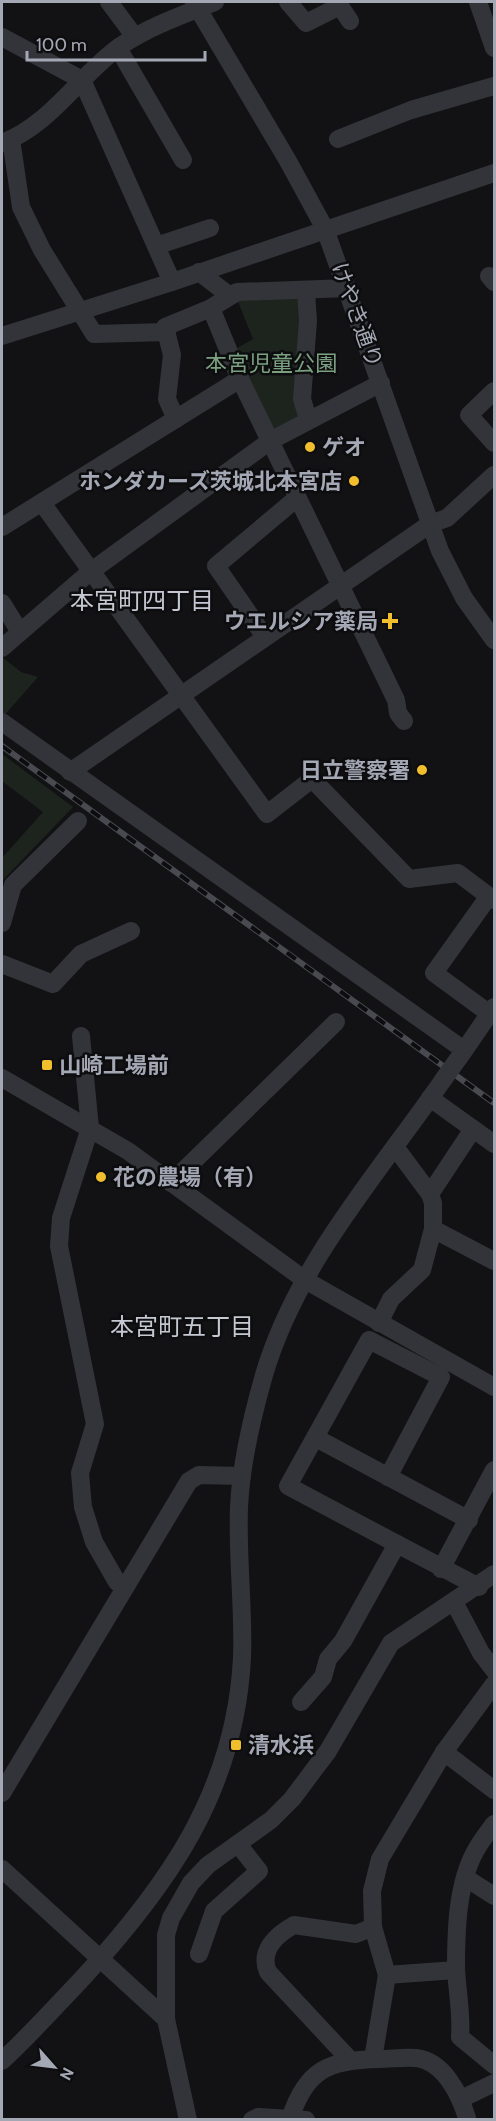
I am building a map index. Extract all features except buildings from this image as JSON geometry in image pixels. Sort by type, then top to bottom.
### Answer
[{"type":"street","points":[[109,2],[135,38]]},
{"type":"street","points":[[288,2],[306,23],[339,6],[350,21]]},
{"type":"street","points":[[478,2],[495,48]]},
{"type":"street","points":[[167,332],[94,334],[42,250],[21,207],[7,141],[60,103],[118,48],[202,4]]},
{"type":"street","name":"けやき通り","points":[[202,4],[325,229],[348,288],[430,524],[451,575],[495,640]]},
{"type":"street","points":[[2,37],[82,80],[172,282]]},
{"type":"street","points":[[118,48],[183,160]]},
{"type":"street","points":[[338,139],[411,110],[495,87]]},
{"type":"street","points":[[2,336],[172,282],[495,173]]},
{"type":"street","points":[[156,246],[210,228]]},
{"type":"street","points":[[199,272],[230,296]]},
{"type":"street","points":[[176,419],[167,399],[172,355],[165,327],[211,308],[237,292],[306,292],[348,288]]},
{"type":"street","points":[[306,292],[309,321],[302,399],[308,419]]},
{"type":"street","points":[[211,308],[240,379],[341,584],[396,700],[398,713],[404,721]]},
{"type":"street","points":[[2,527],[240,379]]},
{"type":"street","points":[[2,648],[90,572],[270,441],[308,419],[381,383]]},
{"type":"street","points":[[495,391],[469,415],[495,443]]},
{"type":"street","points":[[70,772],[341,584],[430,524],[447,518],[491,485]]},
{"type":"street","points":[[265,637],[216,566],[297,498]]},
{"type":"street","points":[[2,2061],[99,1960],[146,1906],[189,1840],[215,1783],[226,1750],[240,1688],[242,1656],[239,1536],[242,1476],[257,1401],[270,1356],[304,1280],[337,1228],[492,1010],[434,973],[492,898],[458,873],[409,879],[312,779],[267,814],[90,572],[42,502]]},
{"type":"street","points":[[2,603],[20,632]]},
{"type":"street","points":[[2,722],[70,772],[193,856],[461,1054]]},
{"type":"street","points":[[2,923],[13,885],[78,821]]},
{"type":"street","points":[[2,964],[53,984],[81,954],[131,931]]},
{"type":"street","points":[[171,1183],[336,1022]]},
{"type":"street","points":[[81,1036],[90,1128],[61,1218],[59,1246],[94,1424],[80,1473],[84,1507],[94,1542],[117,1582],[124,1587]]},
{"type":"street","points":[[2,1078],[128,1151],[304,1280],[495,1387]]},
{"type":"street","points":[[430,1098],[495,1143]]},
{"type":"street","points":[[430,1194],[473,1129]]},
{"type":"street","points":[[379,1323],[391,1299],[422,1270],[433,1229],[433,1203],[430,1194],[395,1147]]},
{"type":"street","points":[[433,1229],[495,1261]]},
{"type":"street","points":[[388,1477],[441,1377],[369,1340],[288,1486],[441,1569],[479,1587]]},
{"type":"street","points":[[316,1438],[469,1520]]},
{"type":"street","points":[[441,1569],[495,1470]]},
{"type":"street","points":[[2,1793],[189,1481],[199,1475],[242,1476]]},
{"type":"street","points":[[301,1702],[323,1677],[328,1659],[343,1641],[397,1544]]},
{"type":"street","points":[[188,2120],[166,2019],[166,1935],[171,1918],[191,1883],[208,1865],[271,1820],[311,1776],[392,1643],[406,1630],[479,1587],[495,1574]]},
{"type":"street","points":[[454,1602],[481,1653],[495,1670]]},
{"type":"street","points":[[373,2059],[387,1974],[374,1928],[372,1891],[380,1859],[444,1752],[495,1684]]},
{"type":"street","points":[[444,1752],[495,1791]]},
{"type":"street","points":[[495,1824],[475,1851],[466,1878],[458,1914],[456,1970],[462,2020],[460,2037],[495,2065]]},
{"type":"street","points":[[199,1954],[214,1911],[259,1871],[238,1844]]},
{"type":"street","points":[[2,1869],[166,2019]]},
{"type":"street","points":[[466,1878],[495,1896]]},
{"type":"street","points":[[351,2061],[268,1972],[264,1962],[267,1951],[275,1939],[294,1925],[356,1934],[374,1928]]},
{"type":"street","points":[[387,1974],[456,1970]]},
{"type":"street","points":[[290,2119],[296,2102],[309,2080],[322,2068],[337,2061],[418,2058],[434,2067],[451,2082],[461,2099],[466,2119]]},
{"type":"street","points":[[461,2099],[495,2083]]},
{"type":"street","points":[[252,2120],[258,2117],[306,2120]]},
{"type":"green space","name":"本宮児童公園","points":[[302,294],[302,417],[272,434],[232,351],[253,339],[237,299]]},
{"type":"green space","points":[[2,657],[21,672],[38,677],[2,718]]},
{"type":"green space","points":[[2,754],[73,807],[2,881],[2,858],[43,812],[2,781]]},
{"type":"railway","points":[[2,746],[494,1103]]},
{"type":"place","name":"ゲオ","points":[[310,447]]},
{"type":"place","name":"ホンダカーズ茨城北本宮店","points":[[354,481]]},
{"type":"place","name":"ウエルシア薬局","points":[[390,621]]},
{"type":"place","name":"日立警察署","points":[[422,770]]},
{"type":"place","name":"山崎工場前","points":[[47,1065]]},
{"type":"place","name":"花の農場（有）","points":[[101,1177]]},
{"type":"place","name":"清水浜","points":[[236,1745]]},
{"type":"district","name":"本宮町四丁目","points":[[142,600]]},
{"type":"district","name":"本宮町五丁目","points":[[182,1326]]}]
